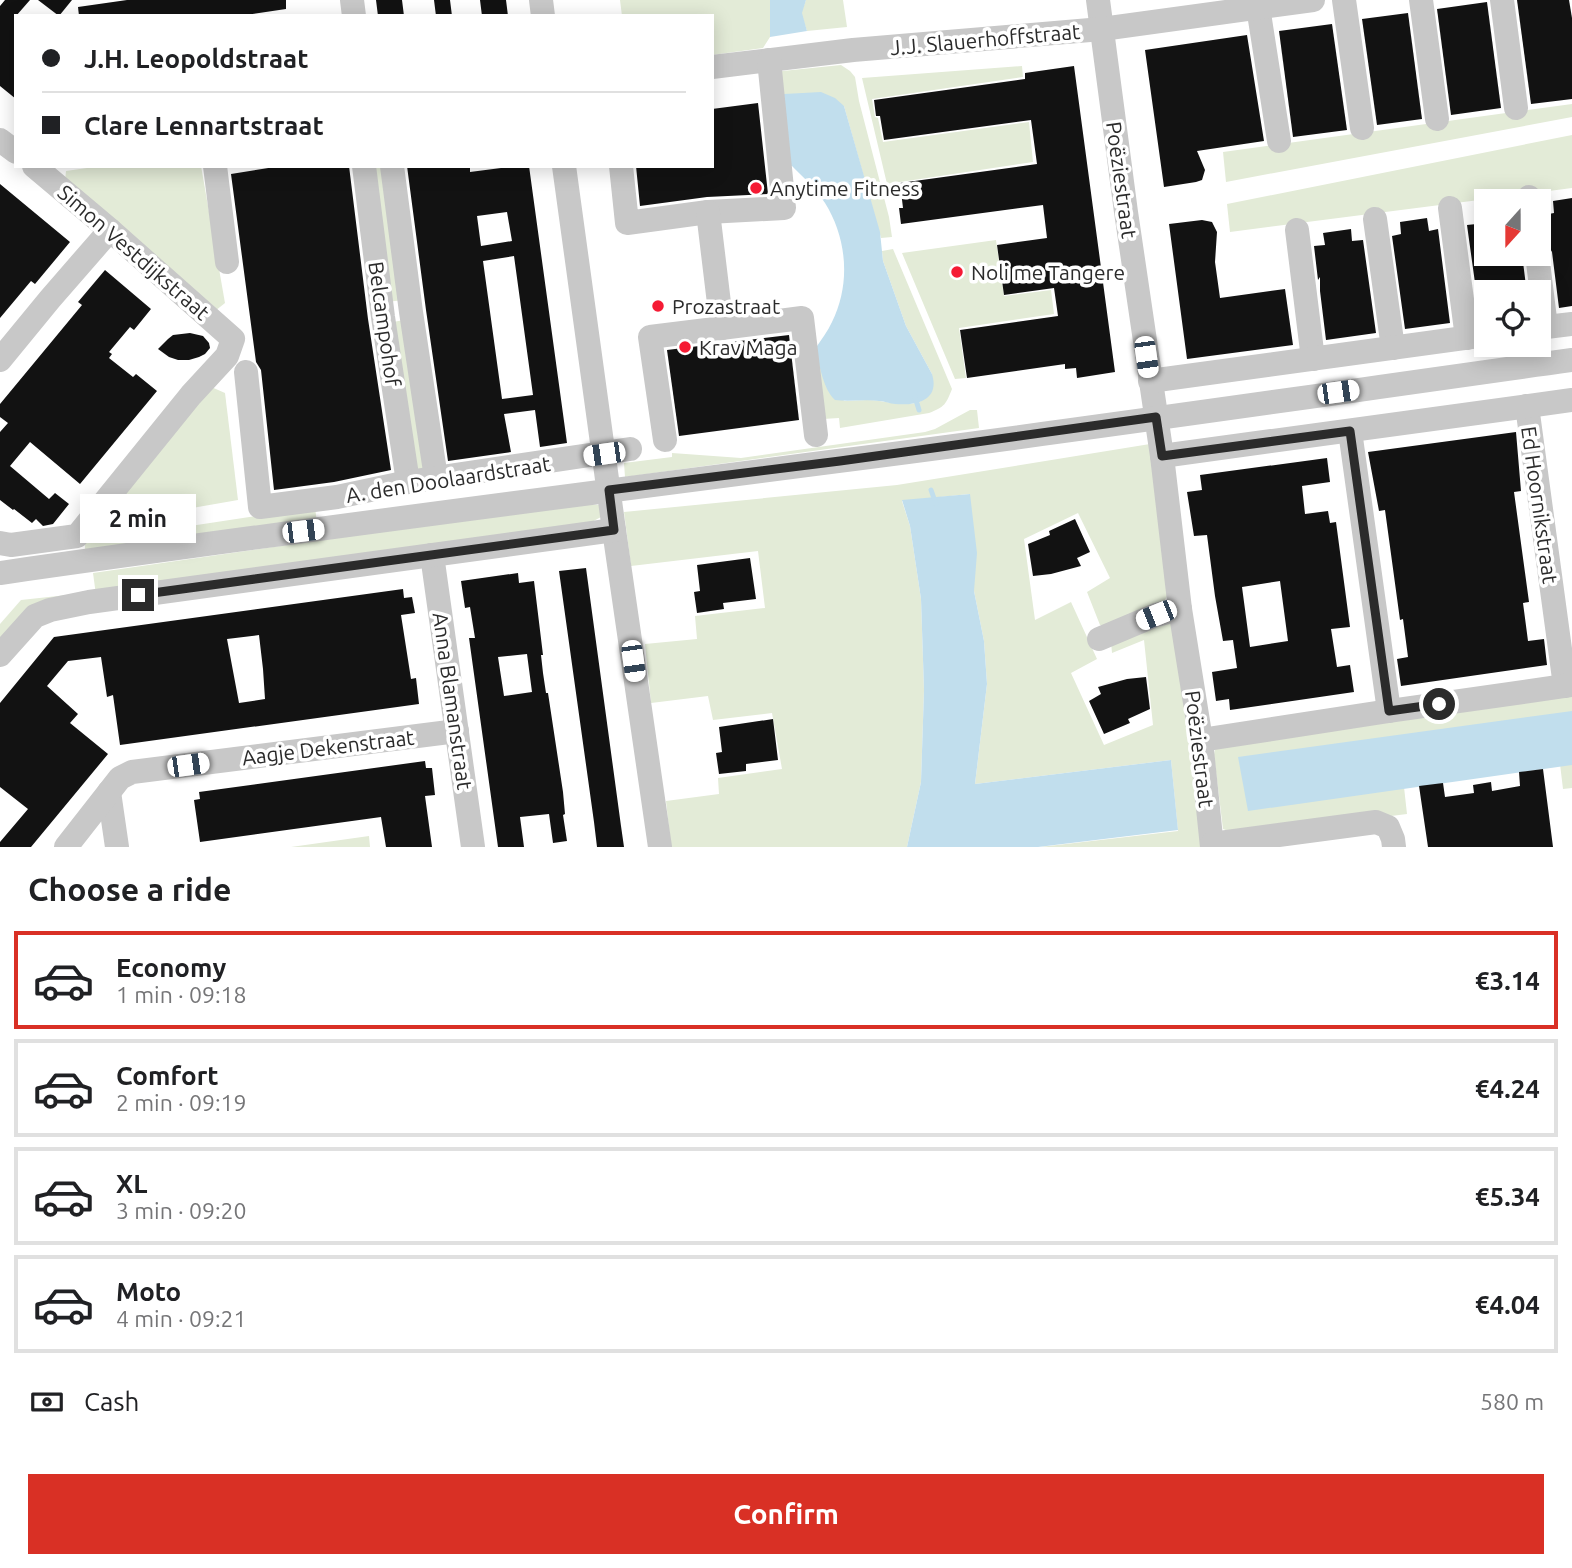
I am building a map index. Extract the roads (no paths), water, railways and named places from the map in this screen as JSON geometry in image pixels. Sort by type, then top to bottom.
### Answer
[{"type":"street","name":"Poëziestraat","points":[[1098,0],[1162,456],[1180,609],[1201,740],[1212,845]]},
{"type":"street","name":"J.J. Slauerhoffstraat","points":[[714,67],[853,50],[1102,29],[1313,0]]},
{"type":"street","points":[[1344,0],[1362,128]]},
{"type":"street","points":[[1421,0],[1437,119]]},
{"type":"street","points":[[1502,0],[1516,108]]},
{"type":"street","points":[[1258,7],[1279,141]]},
{"type":"street","points":[[621,168],[627,223],[708,212],[784,208],[769,60]]},
{"type":"street","name":"Simon Vestdijkstraat","points":[[0,543],[11,545],[77,536],[191,395],[227,356],[233,339],[36,168]]},
{"type":"street","points":[[215,168],[227,262]]},
{"type":"street","name":"Belcampohof","points":[[364,168],[408,482]]},
{"type":"street","name":"Belcampohof","points":[[391,168],[436,478]]},
{"type":"street","points":[[564,168],[660,847]]},
{"type":"street","points":[[1450,208],[1474,327]]},
{"type":"street","points":[[708,212],[722,328]]},
{"type":"street","points":[[1375,219],[1393,348]]},
{"type":"street","points":[[0,360],[110,230]]},
{"type":"street","points":[[1297,230],[1313,359]]},
{"type":"street","points":[[665,440],[650,337],[802,317],[816,435]]},
{"type":"street","points":[[1551,327],[1572,324]]},
{"type":"street","points":[[1150,381],[1474,337]]},
{"type":"street","points":[[0,573],[1572,360]]},
{"type":"street","name":"A. den Doolaardstraat","points":[[246,372],[260,507],[630,449]]},
{"type":"street","points":[[1162,456],[1572,400]]},
{"type":"street","name":"Ed Hoornikstraat","points":[[1527,406],[1569,686]]},
{"type":"street","points":[[1350,431],[1389,711]]},
{"type":"street","points":[[0,655],[35,616],[89,602],[614,530]]},
{"type":"street","name":"Anna Blamanstraat","points":[[432,555],[473,847]]},
{"type":"street","points":[[1099,639],[1156,615],[1180,609]]},
{"type":"street","points":[[1201,740],[1569,686]]},
{"type":"street","name":"Aagje Dekenstraat","points":[[66,847],[121,778],[132,772],[457,731]]},
{"type":"street","points":[[109,792],[117,847]]},
{"type":"street","points":[[1212,845],[1376,822],[1388,827],[1394,847]]},
{"type":"water","points":[[770,0],[806,0],[802,13],[807,31],[770,37]]},
{"type":"water","points":[[821,92],[835,98],[844,106],[880,232],[883,261],[906,326],[932,374],[933,390],[925,400],[911,404],[893,404],[874,400],[835,400],[822,376],[815,349],[832,322],[842,292],[842,246],[832,217],[821,198],[792,166],[786,167],[784,94]]},
{"type":"water","points":[[970,494],[977,553],[974,591],[984,641],[987,684],[975,784],[1171,760],[1178,830],[1038,847],[907,847],[921,782],[924,690],[921,599],[910,526],[902,500]]},
{"type":"water","points":[[1572,711],[1572,765],[1248,811],[1238,757]]},
{"type":"waterway","points":[[915,397],[919,410]]},
{"type":"waterway","points":[[931,490],[936,504]]},
{"type":"place","name":"Anytime Fitness","points":[[756,188]]},
{"type":"place","name":"Noli me Tangere","points":[[957,272]]},
{"type":"place","name":"Prozastraat","points":[[658,306]]},
{"type":"place","name":"Krav Maga","points":[[685,347]]}]
